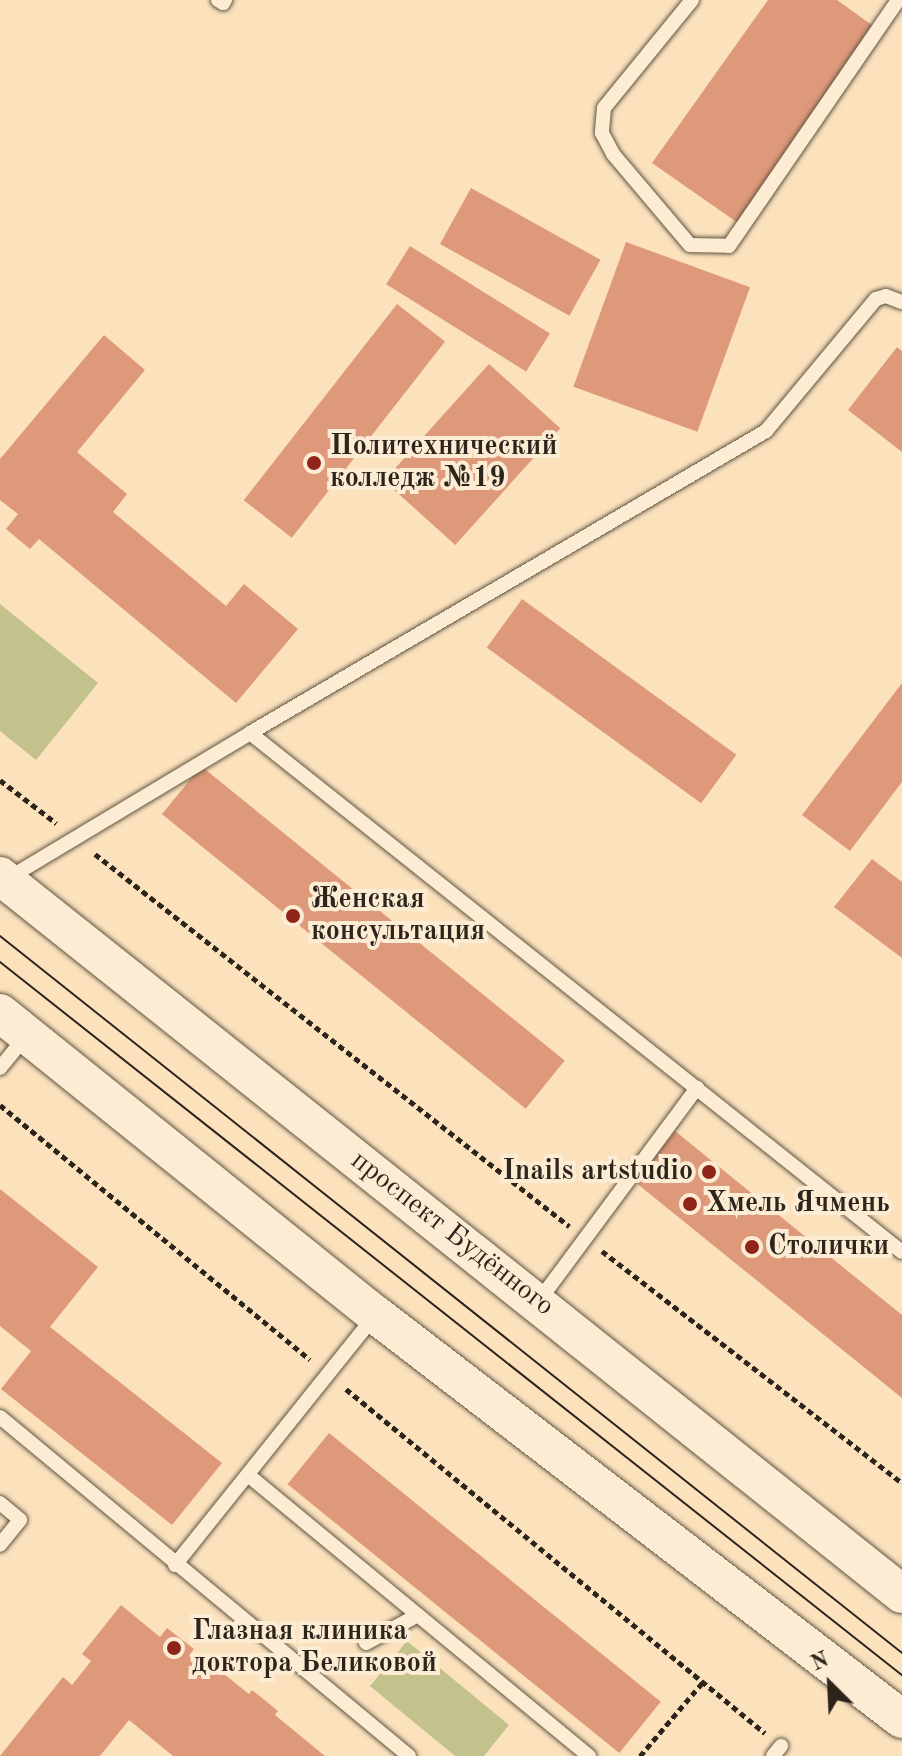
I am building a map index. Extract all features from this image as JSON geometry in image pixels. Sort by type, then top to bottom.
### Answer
[{"type":"main road","name":"проспект Будённого","points":[[3,878],[902,1594]]},
{"type":"main road","points":[[14,1024],[376,1315],[902,1719]]},
{"type":"lane","points":[[218,0],[225,0]]},
{"type":"lane","points":[[692,0],[604,108],[602,133],[613,154],[690,245],[716,246],[729,246],[898,0]]},
{"type":"lane","points":[[3,878],[76,839],[250,733],[766,431],[876,299],[886,296],[902,302]]},
{"type":"lane","points":[[250,733],[902,1252]]},
{"type":"lane","points":[[0,1068],[14,1024]]},
{"type":"lane","points":[[538,1302],[697,1088]]},
{"type":"lane","points":[[175,1565],[376,1315]]},
{"type":"lane","points":[[0,1417],[409,1756]]},
{"type":"lane","points":[[248,1475],[589,1756]]},
{"type":"lane","points":[[0,1503],[20,1520],[0,1545]]},
{"type":"lane","points":[[366,1643],[418,1615]]},
{"type":"path","points":[[0,780],[902,1483]]},
{"type":"path","points":[[0,1105],[703,1682],[777,1751]]},
{"type":"path","points":[[640,1756],[703,1682]]},
{"type":"shaded area","points":[[0,604],[98,683],[36,760],[0,731]]},
{"type":"shaded area","points":[[407,1641],[509,1725],[484,1756],[455,1756],[370,1686]]},
{"type":"building","points":[[768,0],[837,0],[876,28],[738,223],[652,163]]},
{"type":"building","points":[[471,188],[600,260],[569,316],[440,244]]},
{"type":"building","points":[[626,242],[750,287],[697,432],[573,387]]},
{"type":"building","points":[[410,246],[550,333],[526,372],[386,284]]},
{"type":"building","points":[[397,304],[445,342],[292,538],[244,500]]},
{"type":"building","points":[[104,335],[145,370],[77,452],[127,494],[113,512],[226,606],[244,584],[298,629],[236,703],[39,539],[30,549],[6,529],[18,514],[0,500],[0,459]]},
{"type":"building","points":[[897,347],[902,351],[902,452],[848,410]]},
{"type":"building","points":[[489,364],[560,428],[455,545],[384,481]]},
{"type":"building","points":[[522,599],[736,755],[701,803],[487,648]]},
{"type":"building","points":[[902,683],[902,782],[850,851],[802,815]]},
{"type":"building","points":[[201,766],[565,1061],[526,1109],[162,814]]},
{"type":"building","points":[[872,859],[902,882],[902,958],[834,907]]},
{"type":"building","points":[[675,1131],[902,1315],[902,1398],[635,1182]]},
{"type":"building","points":[[0,1189],[98,1267],[50,1327],[222,1463],[172,1525],[1,1389],[31,1351],[0,1326]]},
{"type":"building","points":[[329,1433],[661,1702],[619,1753],[287,1484]]},
{"type":"building","points":[[121,1605],[160,1637],[167,1628],[194,1649],[189,1656],[199,1664],[204,1658],[249,1694],[252,1690],[278,1711],[275,1715],[325,1756],[173,1756],[129,1720],[100,1756],[0,1756],[63,1677],[72,1685],[91,1661],[82,1654]]},
{"type":"tram line","points":[[0,936],[902,1653]]},
{"type":"tram line","points":[[0,962],[902,1675]]},
{"type":"place","name":"Политехнический колледж №19","points":[[314,463]]},
{"type":"place","name":"Женская консультация","points":[[293,916]]},
{"type":"place","name":"Inails artstudio","points":[[709,1172]]},
{"type":"place","name":"Хмель Ячмень","points":[[690,1204]]},
{"type":"place","name":"Столички","points":[[752,1247]]},
{"type":"place","name":"Глазная клиника доктора Беликовой","points":[[174,1648]]}]
